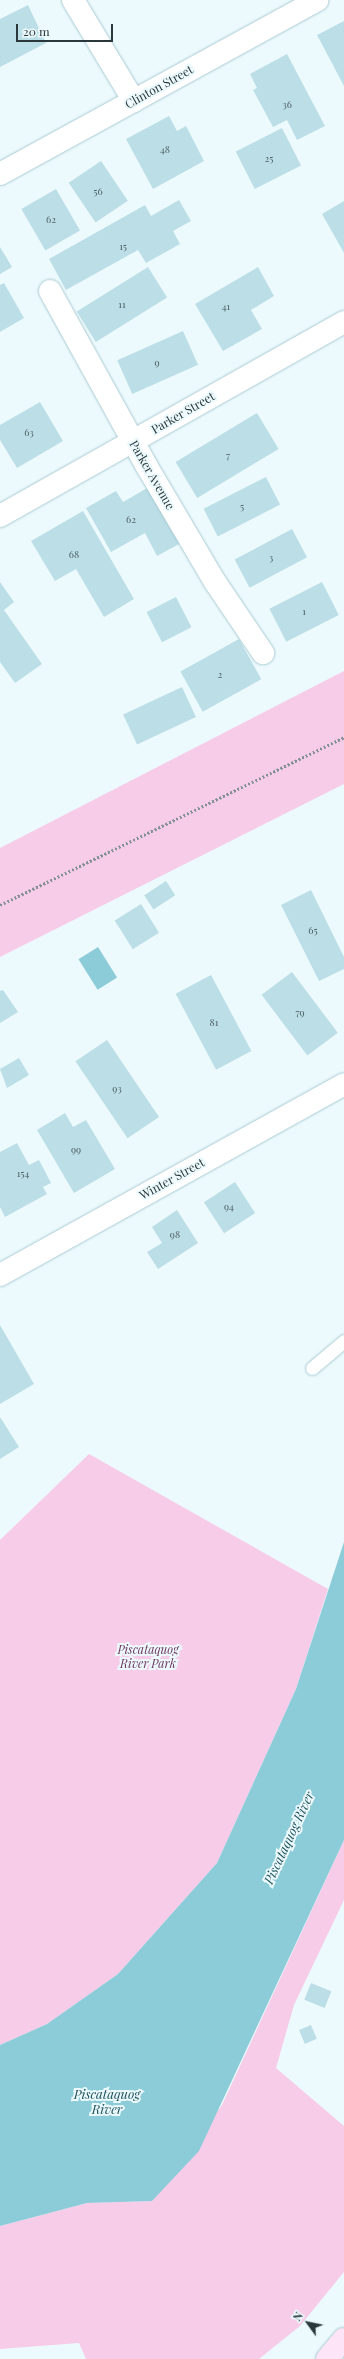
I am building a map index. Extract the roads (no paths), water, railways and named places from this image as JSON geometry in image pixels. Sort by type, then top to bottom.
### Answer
[{"type":"main road","points":[[327,2359],[344,2339]]},
{"type":"street","points":[[72,0],[134,101]]},
{"type":"street","name":"Clinton Street","points":[[0,174],[318,0]]},
{"type":"street","name":"Parker Avenue","points":[[50,291],[132,442],[215,582],[263,653]]},
{"type":"street","name":"Parker Street","points":[[0,514],[132,442],[344,322]]},
{"type":"street","name":"Winter Street","points":[[0,1275],[344,1084]]},
{"type":"lane","points":[[312,1368],[344,1340]]},
{"type":"water","points":[[98,947],[117,978],[98,990],[78,959]]},
{"type":"water","name":"Piscataquog River","points":[[344,1542],[344,1840],[199,2151],[152,2201],[87,2203],[0,2226],[0,2045],[47,2024],[118,1974],[217,1863],[296,1689]]},
{"type":"park label","name":"Piscataquog River Park","points":[[148,1657]]}]
